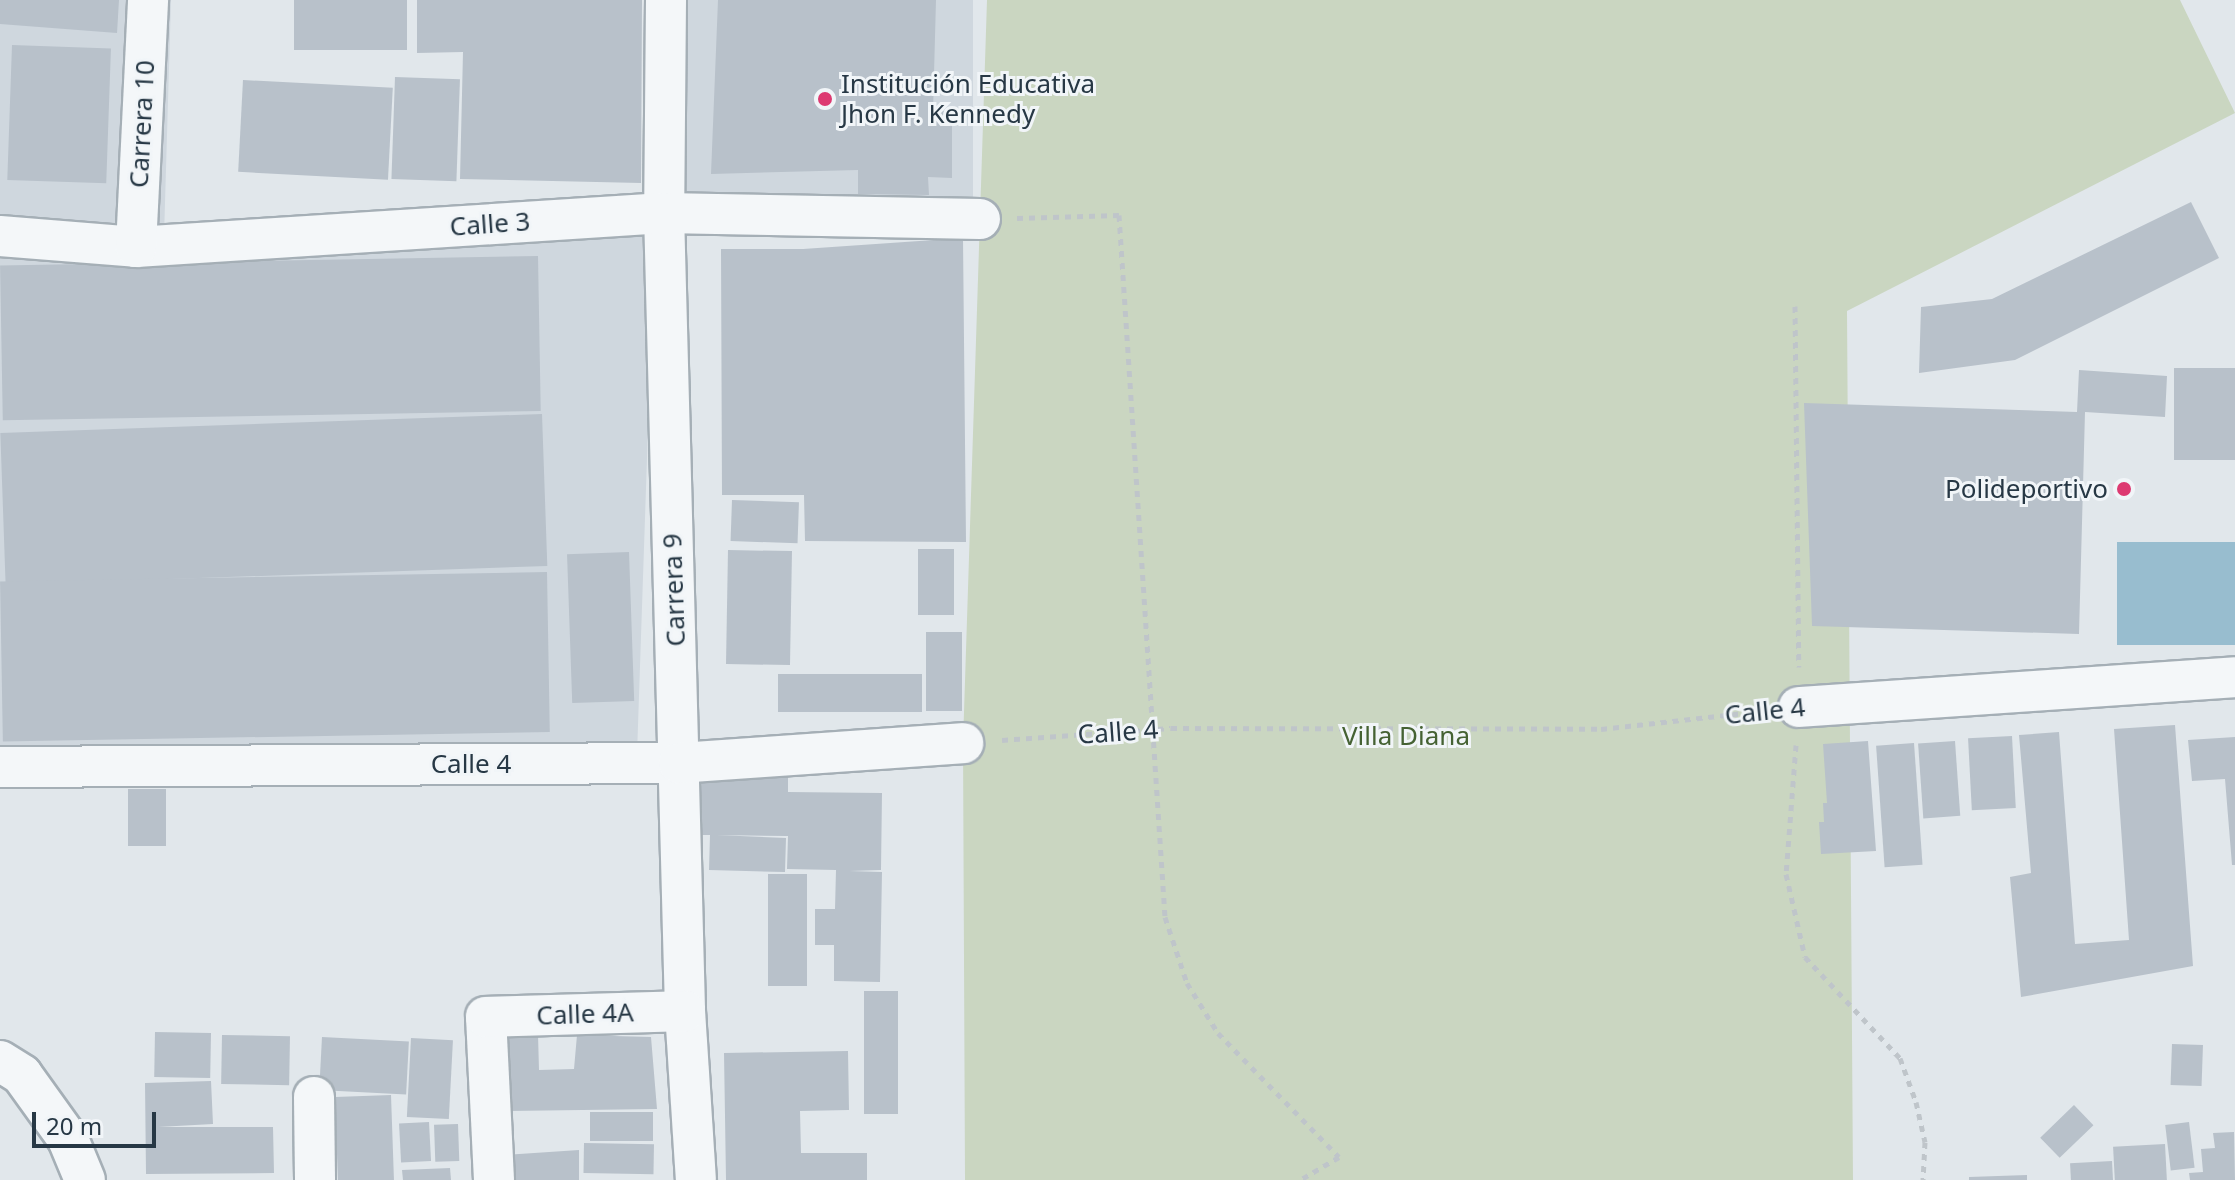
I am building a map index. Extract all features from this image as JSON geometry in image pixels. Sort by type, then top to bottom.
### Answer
[{"type":"street","name":"Carrera 10","points":[[136,247],[148,0]]},
{"type":"street","name":"Carrera 9","points":[[666,0],[664,213],[685,1011],[696,1180]]},
{"type":"street","name":"Calle 3","points":[[0,236],[136,247],[664,213],[980,219]]},
{"type":"street","name":"Calle 4","points":[[1799,707],[2235,677]]},
{"type":"street","name":"Calle 4","points":[[0,767],[679,763],[963,743]]},
{"type":"street","name":"Calle 4A","points":[[494,1180],[486,1017],[685,1011]]},
{"type":"street","points":[[11,1068],[68,1139],[85,1180]]},
{"type":"street","points":[[314,1097],[315,1180]]},
{"type":"path","points":[[980,219],[1119,215],[1165,917],[1187,983],[1218,1033],[1339,1157],[1300,1180]]},
{"type":"path","points":[[1795,306],[1799,707],[1786,874],[1805,957],[1900,1058],[1916,1102],[1925,1142],[1923,1180]]},
{"type":"path","name":"Calle 4","points":[[963,743],[1171,728],[1601,729],[1799,707]]},
{"type":"shaded area","points":[[0,0],[171,0],[164,237],[655,222],[637,755],[0,753]]},
{"type":"shaded area","name":"Institución Educativa Jhon F. Kennedy","points":[[686,0],[973,0],[973,199],[686,199]]},
{"type":"green space","name":"Villa Diana","points":[[987,0],[2180,0],[2235,113],[1847,311],[1853,1180],[965,1180],[963,743]]},
{"type":"water","points":[[2117,542],[2235,542],[2235,645],[2117,645]]},
{"type":"building","points":[[0,0],[119,0],[117,33],[0,24]]},
{"type":"building","points":[[294,0],[407,0],[407,50],[294,50]]},
{"type":"building","points":[[417,0],[642,0],[641,183],[460,179],[463,52],[417,53]]},
{"type":"building","name":"Institución Educativa Jhon F. Kennedy","points":[[718,0],[936,0],[933,111],[952,111],[952,178],[928,177],[929,195],[858,194],[858,170],[711,174]]},
{"type":"building","points":[[12,45],[111,48],[106,183],[7,180]]},
{"type":"building","points":[[395,77],[460,79],[456,181],[391,179]]},
{"type":"building","points":[[243,80],[393,88],[388,180],[238,172]]},
{"type":"building","points":[[2191,202],[2219,258],[2015,360],[1919,373],[1921,307],[1992,299]]},
{"type":"building","points":[[963,238],[966,542],[805,541],[804,495],[722,495],[721,249],[803,249]]},
{"type":"building","points":[[538,256],[541,411],[3,420],[0,265]]},
{"type":"building","points":[[2174,368],[2235,368],[2235,460],[2174,460]]},
{"type":"building","points":[[2079,370],[2167,376],[2165,417],[2085,412],[2079,634],[1812,626],[1804,403],[2077,412]]},
{"type":"building","points":[[542,414],[547,566],[6,585],[0,433]]},
{"type":"building","points":[[732,500],[799,502],[798,543],[731,541]]},
{"type":"building","points":[[918,549],[954,549],[954,615],[918,615]]},
{"type":"building","points":[[728,550],[792,551],[790,665],[726,664]]},
{"type":"building","points":[[629,552],[634,701],[572,703],[567,554]]},
{"type":"building","points":[[547,572],[550,732],[3,742],[0,582]]},
{"type":"building","points":[[926,632],[962,632],[962,711],[926,711]]},
{"type":"building","points":[[778,674],[922,674],[922,712],[778,712]]},
{"type":"building","points":[[2175,725],[2193,966],[2021,997],[2010,877],[2031,873],[2019,735],[2059,732],[2075,944],[2129,940],[2114,729]]},
{"type":"building","points":[[2012,736],[2016,808],[1972,810],[1968,738]]},
{"type":"building","points":[[2235,737],[2235,865],[2232,865],[2225,779],[2192,781],[2188,740]]},
{"type":"building","points":[[1868,741],[1876,851],[1821,854],[1819,822],[1824,822],[1823,803],[1827,803],[1823,744]]},
{"type":"building","points":[[1955,741],[1960,816],[1923,818],[1918,744]]},
{"type":"building","points":[[1914,743],[1923,865],[1885,867],[1876,746]]},
{"type":"building","points":[[701,768],[788,770],[788,792],[882,793],[881,870],[849,871],[882,872],[880,982],[834,981],[834,945],[815,945],[815,909],[835,909],[836,870],[787,869],[788,836],[716,835],[786,838],[785,872],[709,870],[710,835],[701,835]]},
{"type":"building","points":[[128,789],[166,789],[166,846],[128,846]]},
{"type":"building","points":[[768,874],[807,874],[807,986],[768,986]]},
{"type":"building","points":[[864,991],[898,991],[898,1114],[864,1114]]},
{"type":"building","points":[[155,1032],[211,1033],[210,1078],[154,1077]]},
{"type":"building","points":[[538,1034],[539,1070],[574,1069],[577,1035],[651,1037],[657,1109],[505,1111],[503,1035]]},
{"type":"building","points":[[222,1035],[290,1036],[289,1085],[221,1084]]},
{"type":"building","points":[[322,1037],[409,1042],[406,1094],[319,1090]]},
{"type":"building","points":[[411,1038],[453,1040],[449,1119],[407,1117]]},
{"type":"building","points":[[2172,1044],[2203,1045],[2202,1086],[2171,1085]]},
{"type":"building","points":[[848,1051],[849,1110],[800,1111],[801,1153],[867,1153],[867,1180],[726,1180],[724,1053]]},
{"type":"building","points":[[211,1081],[213,1124],[158,1127],[273,1127],[274,1173],[146,1174],[145,1083]]},
{"type":"building","points":[[391,1095],[394,1180],[338,1180],[335,1097]]},
{"type":"building","points":[[2074,1105],[2093,1125],[2060,1158],[2040,1138]]},
{"type":"building","points":[[590,1112],[653,1112],[653,1141],[590,1141]]},
{"type":"building","points":[[429,1122],[431,1161],[401,1163],[399,1124]]},
{"type":"building","points":[[2189,1122],[2195,1168],[2171,1171],[2165,1125]]},
{"type":"building","points":[[458,1124],[459,1161],[435,1162],[434,1125]]},
{"type":"building","points":[[2234,1132],[2235,1180],[2190,1180],[2189,1173],[2203,1172],[2201,1149],[2215,1148],[2213,1133]]},
{"type":"building","points":[[584,1143],[654,1144],[653,1174],[583,1173]]},
{"type":"building","points":[[2165,1144],[2167,1180],[2115,1180],[2113,1147]]},
{"type":"building","points":[[579,1150],[579,1180],[504,1180],[504,1155]]},
{"type":"building","points":[[2112,1161],[2113,1180],[2071,1180],[2070,1163]]},
{"type":"building","points":[[450,1168],[451,1180],[403,1180],[402,1170]]},
{"type":"building","points":[[2027,1175],[2027,1180],[1969,1180],[1969,1177]]},
{"type":"place","name":"Institución Educativa Jhon F. Kennedy","points":[[825,99]]},
{"type":"place","name":"Polideportivo","points":[[2124,489]]}]
